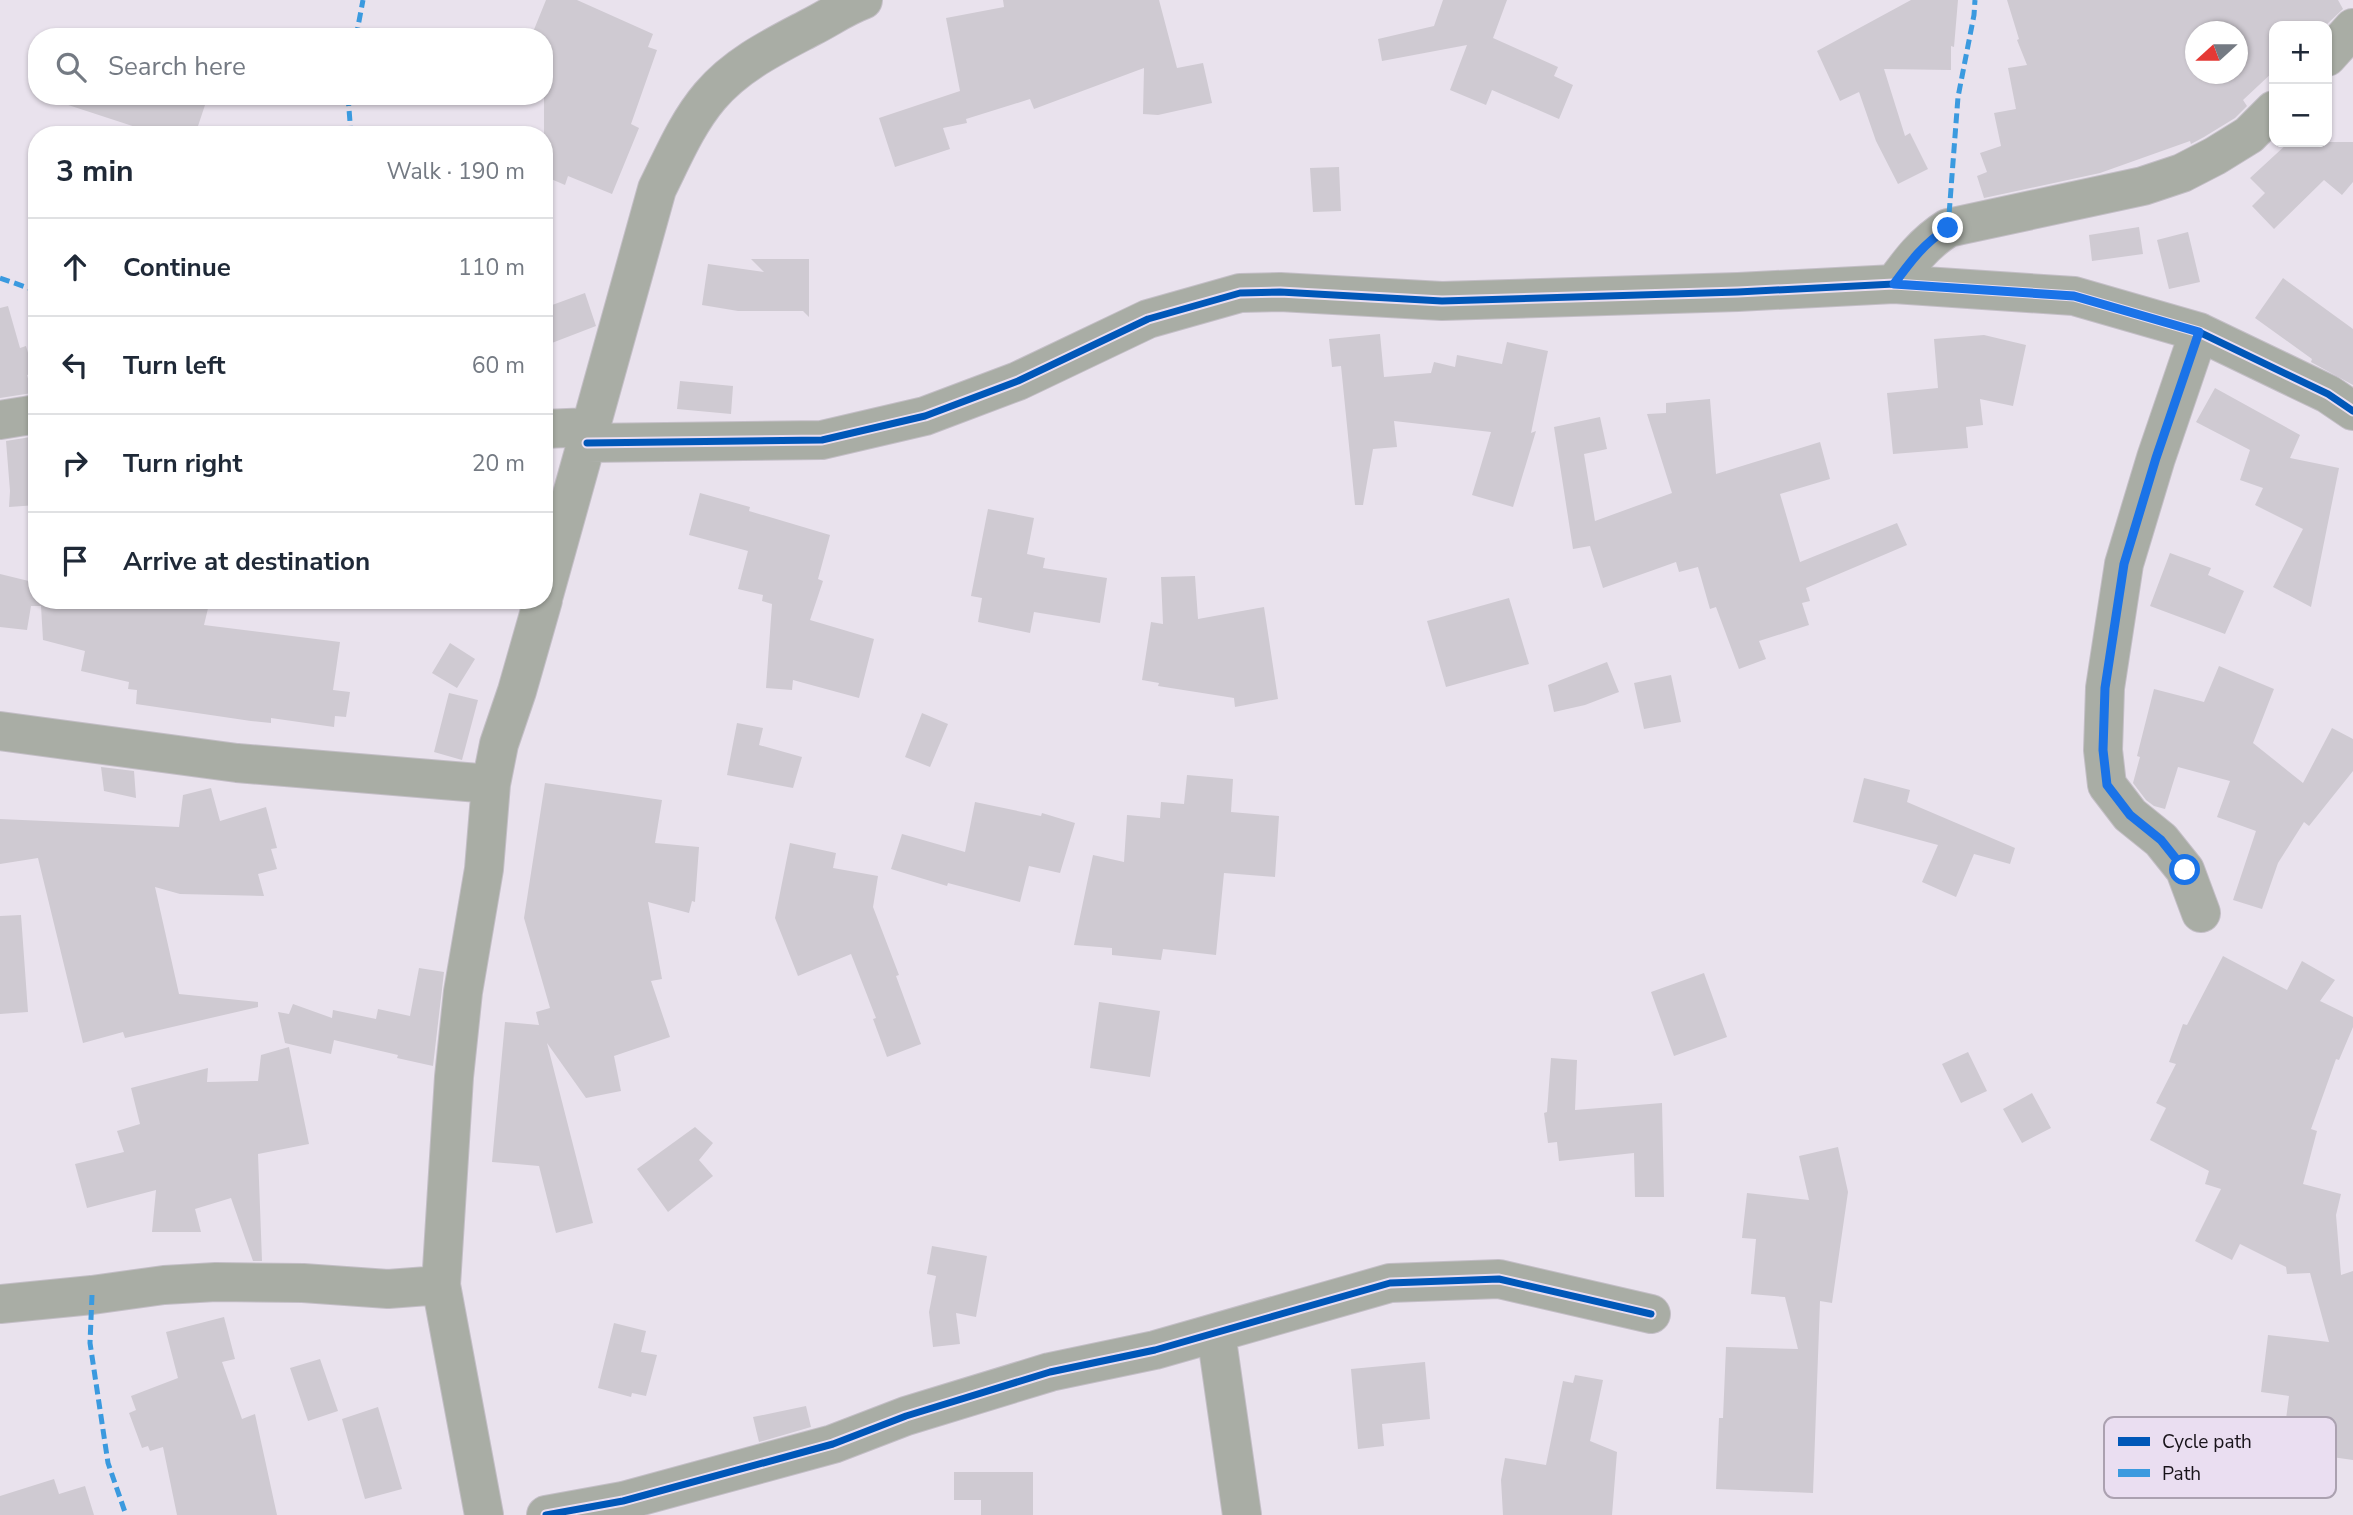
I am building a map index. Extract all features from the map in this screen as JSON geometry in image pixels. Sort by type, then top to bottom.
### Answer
[{"type":"street","points":[[553,563],[657,188],[685,131],[710,95],[738,70],[768,49],[845,6],[863,0]]},
{"type":"street","points":[[2332,51],[2353,28]]},
{"type":"street","points":[[1894,284],[1931,239],[1948,228],[2143,186],[2182,173],[2249,135],[2269,115]]},
{"type":"street","points":[[553,430],[589,435],[822,440],[925,416],[1018,381],[1148,318],[1240,293],[1280,292],[1443,300],[1738,292],[1894,284],[2074,296],[2199,332],[2328,394],[2353,411]]},
{"type":"street","points":[[2199,332],[2156,458],[2124,564],[2105,688],[2103,750],[2107,785],[2130,815],[2161,840],[2185,870],[2201,913]]},
{"type":"street","points":[[0,419],[28,415]]},
{"type":"street","points":[[484,1515],[441,1284],[454,1077],[463,992],[484,869],[491,784],[499,744],[540,609]]},
{"type":"street","points":[[0,731],[237,763],[491,784]]},
{"type":"street","points":[[546,1515],[623,1501],[833,1444],[906,1416],[1050,1372],[1155,1350],[1390,1283],[1499,1279],[1651,1314]]},
{"type":"street","points":[[0,1304],[92,1295],[164,1284],[303,1283],[388,1289],[441,1284]]},
{"type":"street","points":[[1216,1333],[1242,1515]]},
{"type":"building","points":[[546,0],[577,0],[653,34],[648,47],[657,50],[631,124],[639,128],[612,194],[568,176],[565,185],[553,180],[553,126],[544,126],[544,105],[553,105],[553,28],[535,28]]},
{"type":"building","points":[[1003,0],[1159,0],[1177,68],[1203,63],[1212,103],[1158,115],[1143,114],[1144,68],[1034,109],[1030,99],[966,119],[967,123],[943,128],[950,149],[895,167],[879,118],[960,91],[946,18],[1004,7]]},
{"type":"building","points":[[1443,0],[1507,0],[1493,38],[1558,67],[1554,76],[1573,85],[1559,119],[1492,90],[1486,105],[1450,90],[1467,45],[1382,61],[1378,39],[1434,26]]},
{"type":"building","points":[[1911,0],[1958,0],[1954,47],[1951,46],[1951,70],[1884,69],[1905,136],[1910,133],[1928,169],[1898,184],[1876,141],[1859,92],[1840,101],[1817,51]]},
{"type":"building","points":[[2007,0],[2338,0],[2343,9],[2330,21],[2269,21],[2269,76],[2243,100],[2247,106],[2235,118],[2191,144],[2190,141],[2100,173],[1984,198],[1977,176],[1987,172],[1980,153],[2001,146],[1994,113],[2016,109],[2008,68],[2027,65],[2017,40],[2019,39]]},
{"type":"building","points":[[68,105],[205,105],[198,126],[132,126]]},
{"type":"building","points":[[2332,142],[2353,142],[2353,182],[2342,195],[2324,180],[2274,229],[2252,206],[2265,193],[2250,178],[2284,147],[2332,147]]},
{"type":"building","points":[[1339,167],[1341,211],[1313,212],[1310,168]]},
{"type":"building","points":[[2139,227],[2143,254],[2092,261],[2089,235]]},
{"type":"building","points":[[2188,232],[2200,282],[2169,289],[2157,240]]},
{"type":"building","points":[[751,259],[809,259],[809,317],[803,311],[738,311],[702,305],[708,264],[764,272]]},
{"type":"building","points":[[2283,278],[2353,329],[2353,385],[2311,362],[2312,359],[2255,318]]},
{"type":"building","points":[[585,293],[596,326],[553,343],[553,305]]},
{"type":"building","points":[[8,306],[20,348],[26,346],[28,394],[0,398],[0,308]]},
{"type":"building","points":[[1380,334],[1384,377],[1431,373],[1434,362],[1455,367],[1457,355],[1502,364],[1507,342],[1548,351],[1531,433],[1536,431],[1513,507],[1472,495],[1491,432],[1394,421],[1397,447],[1373,449],[1363,505],[1355,505],[1341,366],[1332,367],[1329,339]]},
{"type":"building","points":[[1984,335],[2026,345],[2013,406],[1980,399],[1983,425],[1966,427],[1968,448],[1893,454],[1887,393],[1938,388],[1934,339]]},
{"type":"building","points":[[680,381],[733,386],[731,414],[677,409]]},
{"type":"building","points":[[2215,388],[2300,435],[2290,458],[2339,468],[2311,607],[2273,587],[2303,529],[2255,505],[2263,488],[2240,480],[2250,450],[2196,422]]},
{"type":"building","points":[[1710,399],[1716,474],[1820,442],[1830,479],[1780,494],[1800,562],[1897,523],[1907,545],[1806,588],[1810,601],[1802,603],[1809,625],[1759,641],[1766,659],[1739,669],[1716,607],[1710,609],[1698,567],[1679,572],[1676,562],[1603,588],[1590,546],[1573,549],[1554,427],[1600,417],[1607,449],[1584,454],[1595,521],[1672,493],[1647,414],[1666,413],[1666,403]]},
{"type":"building","points":[[28,437],[28,506],[9,507],[6,441]]},
{"type":"building","points":[[700,493],[830,535],[818,579],[823,581],[810,620],[874,639],[859,698],[793,680],[792,690],[766,688],[772,604],[762,601],[763,595],[738,589],[748,551],[689,535]]},
{"type":"building","points":[[988,509],[1034,518],[1027,554],[1045,558],[1043,568],[1107,578],[1100,623],[1034,612],[1030,633],[978,622],[982,598],[971,596]]},
{"type":"building","points":[[2170,553],[2211,568],[2208,575],[2244,591],[2225,634],[2150,606]]},
{"type":"building","points":[[0,574],[28,581],[28,609],[30,609],[27,630],[0,627]]},
{"type":"building","points":[[1195,576],[1198,619],[1264,607],[1278,699],[1235,707],[1234,698],[1158,686],[1159,683],[1142,680],[1151,622],[1163,624],[1161,577]]},
{"type":"building","points":[[1509,598],[1529,664],[1446,687],[1427,621]]},
{"type":"building","points":[[41,609],[208,609],[204,625],[340,642],[333,690],[350,692],[346,717],[335,716],[334,727],[271,718],[271,723],[251,721],[136,704],[137,690],[128,689],[129,682],[81,671],[85,651],[43,640]]},
{"type":"building","points":[[450,643],[475,659],[457,688],[432,673]]},
{"type":"building","points":[[1607,662],[1619,692],[1585,705],[1554,712],[1548,685]]},
{"type":"building","points":[[2219,666],[2274,689],[2253,743],[2303,783],[2332,728],[2353,739],[2353,771],[2309,826],[2304,822],[2278,863],[2262,909],[2233,900],[2256,831],[2217,817],[2230,781],[2178,767],[2165,809],[2146,800],[2133,783],[2154,689],[2204,702]]},
{"type":"building","points":[[1671,675],[1681,722],[1644,729],[1634,683]]},
{"type":"building","points":[[449,693],[478,700],[462,760],[434,752]]},
{"type":"building","points":[[922,713],[948,724],[930,767],[905,757]]},
{"type":"building","points":[[737,723],[763,728],[759,745],[802,757],[793,788],[727,775]]},
{"type":"building","points":[[101,767],[134,771],[136,798],[104,791]]},
{"type":"building","points":[[1187,775],[1233,779],[1231,812],[1279,816],[1275,877],[1224,873],[1216,955],[1163,949],[1161,960],[1112,955],[1112,948],[1074,945],[1093,855],[1124,862],[1127,815],[1160,818],[1161,802],[1184,804]]},
{"type":"building","points":[[1864,778],[1910,790],[1907,802],[2015,848],[2010,864],[1974,854],[1956,897],[1922,882],[1938,845],[1853,822]]},
{"type":"building","points":[[545,783],[662,800],[655,843],[699,847],[695,902],[692,901],[689,913],[648,902],[662,979],[651,981],[670,1037],[614,1056],[621,1091],[586,1098],[547,1043],[593,1223],[556,1233],[539,1166],[492,1162],[505,1022],[539,1025],[536,1012],[550,1008],[524,918]]},
{"type":"building","points":[[211,788],[220,821],[266,807],[277,848],[271,849],[277,869],[258,874],[264,896],[180,894],[155,887],[179,994],[258,1002],[258,1007],[125,1038],[123,1032],[83,1043],[38,858],[0,864],[0,819],[179,827],[183,795]]},
{"type":"building","points":[[975,802],[1041,816],[1042,813],[1075,823],[1060,873],[1029,866],[1020,902],[948,883],[947,886],[891,869],[902,834],[965,852]]},
{"type":"building","points":[[790,843],[836,853],[833,868],[878,876],[873,907],[921,1044],[887,1057],[873,1019],[876,1018],[851,954],[798,976],[775,918]]},
{"type":"building","points":[[21,915],[28,1012],[0,1014],[0,916]]},
{"type":"building","points":[[2223,956],[2287,990],[2302,961],[2335,980],[2320,1001],[2353,1017],[2353,1027],[2339,1060],[2336,1059],[2311,1129],[2317,1131],[2303,1184],[2341,1194],[2336,1215],[2341,1275],[2353,1271],[2353,1460],[2336,1458],[2336,1417],[2286,1417],[2289,1396],[2261,1392],[2268,1335],[2329,1342],[2310,1273],[2287,1274],[2286,1267],[2240,1244],[2232,1260],[2195,1241],[2221,1189],[2205,1184],[2209,1171],[2150,1140],[2166,1108],[2156,1103],[2176,1064],[2169,1062],[2183,1024],[2187,1025]]},
{"type":"building","points":[[419,968],[444,972],[433,1066],[334,1040],[331,1054],[285,1043],[278,1012],[289,1014],[293,1004],[332,1018],[333,1010],[376,1019],[378,1009],[410,1016]]},
{"type":"building","points":[[1704,973],[1727,1037],[1674,1056],[1651,992]]},
{"type":"building","points":[[1099,1002],[1160,1011],[1150,1077],[1090,1068]]},
{"type":"building","points":[[289,1047],[309,1144],[258,1154],[262,1261],[253,1261],[231,1198],[195,1209],[201,1232],[152,1232],[156,1190],[87,1208],[75,1164],[124,1152],[117,1131],[140,1124],[131,1088],[208,1068],[207,1082],[258,1081],[261,1055]]},
{"type":"building","points":[[1968,1052],[1987,1091],[1961,1103],[1942,1064]]},
{"type":"building","points":[[1551,1058],[1577,1060],[1575,1110],[1662,1103],[1664,1197],[1635,1197],[1634,1153],[1559,1161],[1557,1142],[1548,1143],[1544,1113],[1547,1112]]},
{"type":"building","points":[[2032,1093],[2051,1128],[2022,1143],[2003,1109]]},
{"type":"building","points":[[695,1127],[713,1143],[699,1160],[713,1176],[668,1212],[637,1169]]},
{"type":"building","points":[[1838,1147],[1848,1192],[1832,1303],[1820,1301],[1813,1493],[1716,1489],[1726,1347],[1798,1349],[1785,1297],[1751,1294],[1756,1239],[1742,1238],[1747,1193],[1809,1200],[1799,1156]]},
{"type":"building","points":[[932,1246],[987,1256],[976,1317],[956,1313],[960,1344],[933,1347],[929,1312],[936,1276],[927,1274]]},
{"type":"building","points":[[224,1317],[235,1359],[222,1362],[242,1419],[255,1414],[277,1515],[177,1515],[163,1447],[150,1451],[148,1446],[142,1448],[129,1413],[136,1410],[131,1396],[178,1378],[166,1332]]},
{"type":"building","points":[[614,1323],[646,1331],[641,1352],[657,1355],[646,1396],[632,1393],[631,1397],[598,1388]]},
{"type":"building","points":[[320,1359],[338,1411],[308,1421],[290,1368]]},
{"type":"building","points":[[1425,1362],[1430,1419],[1382,1424],[1384,1446],[1358,1449],[1351,1369]]},
{"type":"building","points":[[1575,1375],[1603,1380],[1590,1441],[1617,1452],[1612,1515],[1503,1515],[1501,1480],[1505,1458],[1546,1465],[1563,1381],[1573,1383]]},
{"type":"building","points":[[806,1406],[811,1427],[759,1442],[753,1417]]},
{"type":"building","points":[[378,1407],[402,1489],[365,1499],[342,1419]]},
{"type":"building","points":[[954,1472],[1033,1472],[1033,1515],[981,1515],[981,1500],[954,1500]]},
{"type":"building","points":[[54,1479],[59,1494],[85,1486],[94,1515],[0,1515],[0,1496]]},
{"type":"marked path","points":[[358,28],[363,0]]},
{"type":"marked path","points":[[1948,228],[1958,97],[1975,0]]},
{"type":"marked path","points":[[349,105],[350,126]]},
{"type":"marked path","points":[[0,278],[28,288]]},
{"type":"marked path","points":[[92,1295],[90,1343],[108,1463],[126,1515]]},
{"type":"cycle path","points":[[587,443],[822,440],[925,416],[1018,381],[1148,319],[1240,293],[1280,292],[1442,301],[1738,292],[1894,284],[2074,296],[2199,332],[2328,394],[2353,411]]},
{"type":"cycle path","points":[[546,1515],[623,1501],[833,1444],[906,1416],[1050,1372],[1155,1350],[1390,1283],[1499,1279],[1651,1314]]},
{"type":"route","points":[[1948,228],[1931,239],[1894,284],[2074,296],[2199,332],[2156,458],[2124,564],[2105,688],[2103,750],[2107,785],[2130,815],[2161,840],[2185,870]]}]
